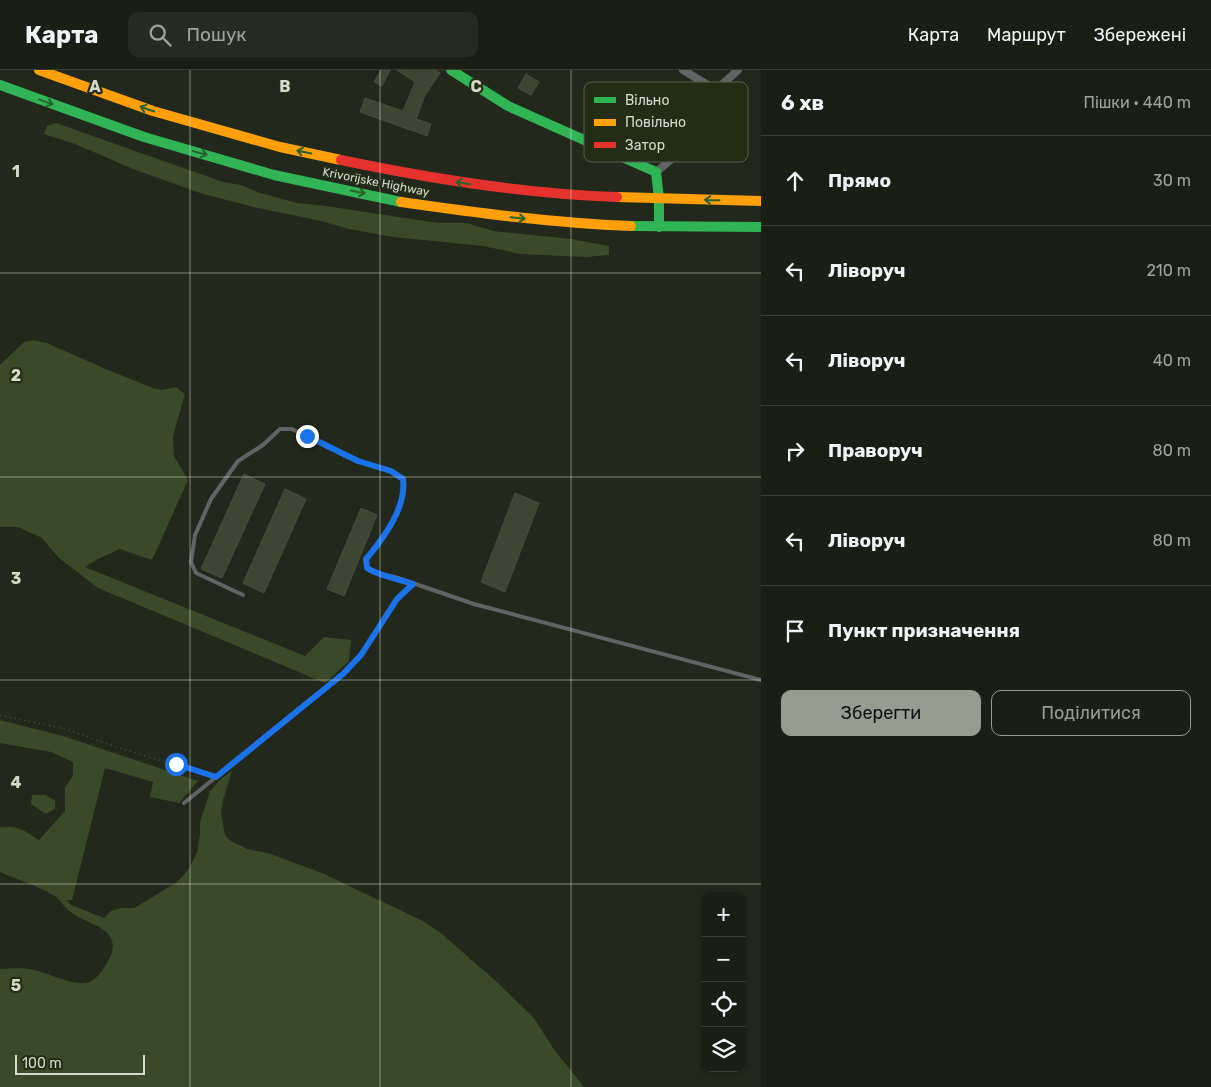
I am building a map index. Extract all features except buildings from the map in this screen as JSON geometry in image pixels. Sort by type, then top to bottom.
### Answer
[{"type":"main road","name":"Krivorijske Highway","points":[[39,70],[153,111],[280,148],[402,173],[488,186],[582,196],[761,201]]},
{"type":"main road","points":[[451,70],[508,106],[584,140]]},
{"type":"main road","name":"Krivorijske Highway","points":[[0,85],[144,137],[274,175],[397,201],[492,215],[579,224],[659,227],[761,227]]},
{"type":"main road","points":[[634,162],[656,172],[659,199],[659,227]]},
{"type":"street","points":[[683,70],[703,82]]},
{"type":"street","points":[[725,82],[738,70]]},
{"type":"street","points":[[656,172],[668,162]]},
{"type":"lane","points":[[243,596],[196,573],[191,562],[195,536],[211,499],[238,461],[263,445],[280,429],[292,429],[358,461],[391,471],[403,479],[403,500],[381,541],[366,559],[367,568],[375,573],[394,577],[474,604],[761,680]]},
{"type":"lane","points":[[184,803],[343,674],[361,655],[397,599],[413,584]]},
{"type":"path","points":[[0,715],[65,728],[116,747],[216,777]]},
{"type":"green space","points":[[56,123],[223,182],[241,185],[260,193],[297,203],[438,223],[467,223],[493,231],[571,239],[609,246],[609,255],[586,257],[520,254],[483,246],[393,237],[258,208],[203,194],[133,169],[75,144],[44,134],[47,126]]},
{"type":"green space","points":[[33,340],[47,343],[153,388],[162,390],[176,387],[185,394],[173,436],[174,456],[188,480],[152,560],[120,549],[85,567],[305,656],[324,637],[351,640],[349,661],[325,683],[98,588],[59,558],[42,538],[18,527],[0,527],[0,365],[24,342]]},
{"type":"green space","points":[[0,720],[63,736],[198,781],[179,803],[150,797],[153,782],[105,768],[72,900],[67,900],[71,905],[104,918],[111,911],[121,908],[134,908],[176,883],[189,869],[197,852],[200,822],[210,791],[222,778],[232,771],[221,813],[225,835],[231,841],[247,849],[268,853],[322,873],[423,921],[442,934],[498,983],[534,1018],[553,1048],[584,1087],[0,1087],[0,969],[30,969],[74,982],[86,983],[96,978],[107,963],[112,952],[112,943],[104,930],[70,911],[56,897],[36,886],[0,872],[0,827],[20,829],[39,840],[65,811],[65,788],[73,775],[73,762],[51,752],[0,743]]},
{"type":"green space","points":[[32,795],[46,795],[55,801],[55,809],[46,814],[31,804]]},
{"type":"traffic: fast","points":[[451,70],[508,106],[584,140]]},
{"type":"traffic: fast","points":[[0,85],[144,137],[274,175],[401,202]]},
{"type":"traffic: fast","points":[[634,162],[656,172],[659,199],[659,227]]},
{"type":"traffic: fast","points":[[631,226],[761,227]]},
{"type":"traffic: slow","points":[[39,70],[153,111],[280,147],[341,160]]},
{"type":"traffic: slow","points":[[617,197],[761,201]]},
{"type":"traffic: slow","points":[[401,202],[544,220],[631,226]]},
{"type":"traffic: jam","points":[[341,160],[478,185],[547,193],[617,197]]},
{"type":"route","points":[[176,764],[216,777],[343,674],[361,655],[384,622],[397,599],[413,584],[375,573],[367,568],[366,559],[381,541],[403,500],[403,479],[391,471],[358,461],[307,436]]}]
